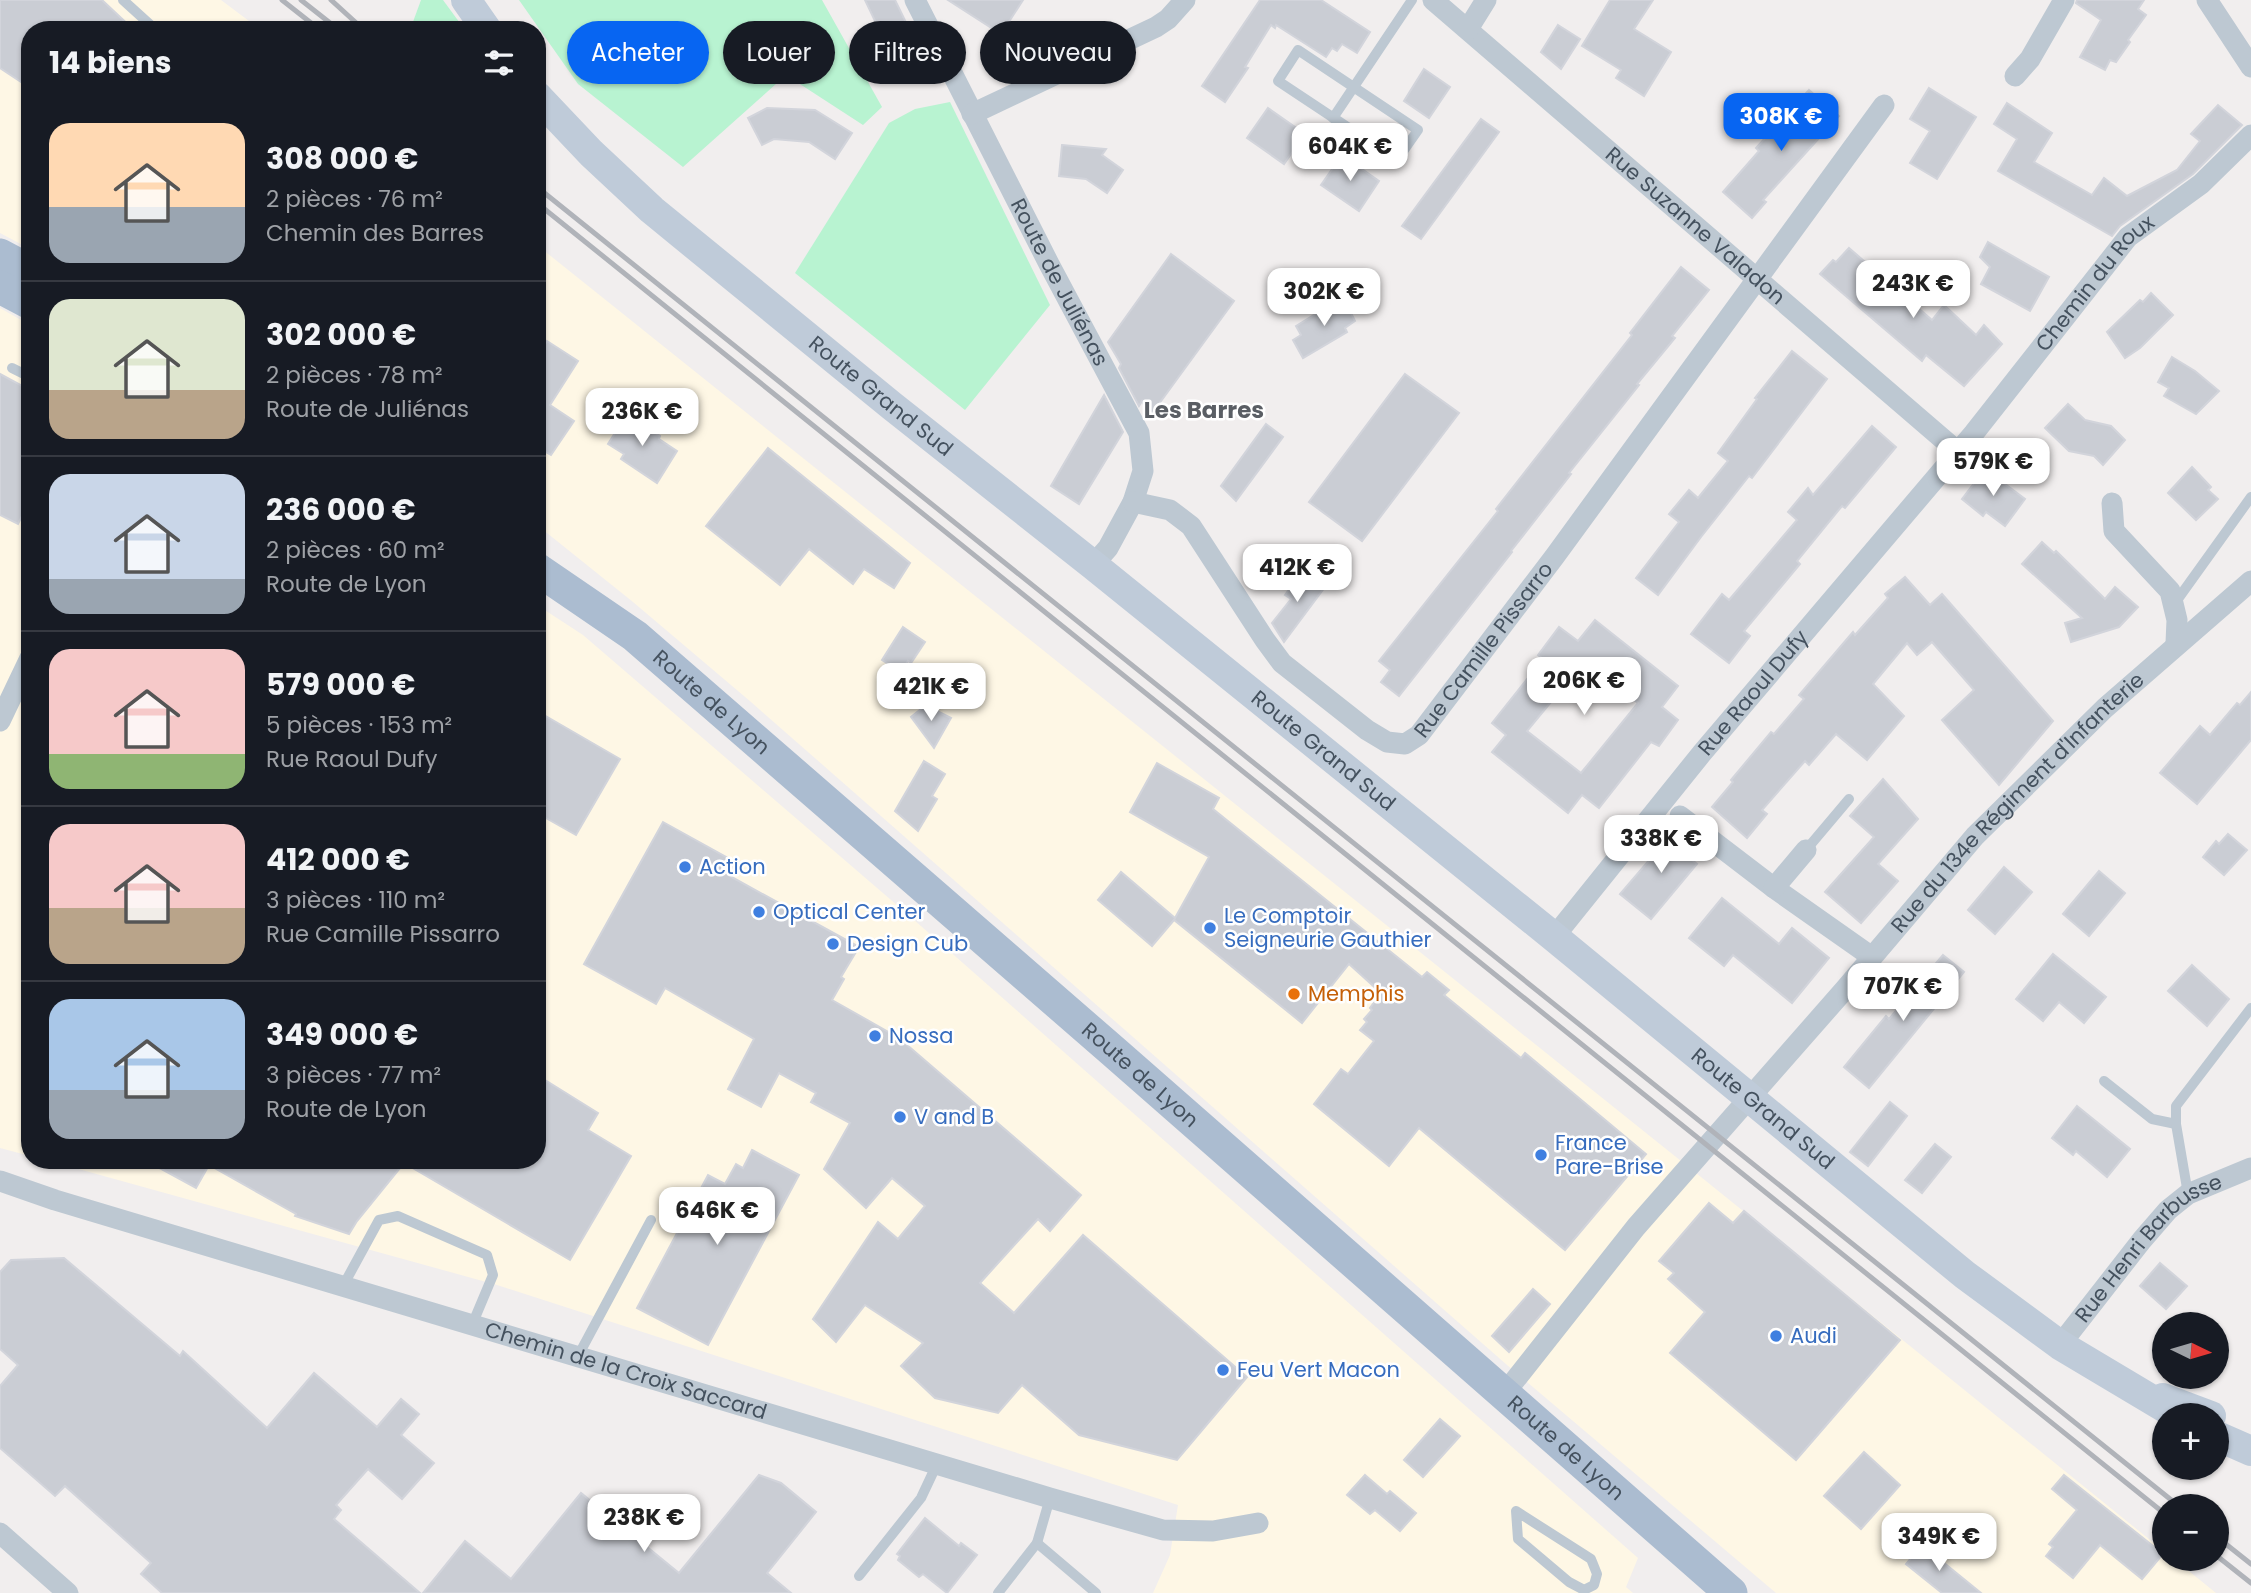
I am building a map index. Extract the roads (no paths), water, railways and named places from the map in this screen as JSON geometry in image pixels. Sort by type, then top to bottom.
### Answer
[{"type":"main road","points":[[466,0],[481,21]]},
{"type":"main road","name":"Route Grand Sud","points":[[546,105],[652,210],[1554,937],[1965,1275],[2060,1345],[2157,1403]]},
{"type":"main road","points":[[0,255],[21,266]]},
{"type":"main road","points":[[0,287],[21,298]]},
{"type":"main road","name":"Route de Lyon","points":[[546,575],[645,644],[1731,1593]]},
{"type":"main road","name":"Route Grand Sud","points":[[2126,1385],[2175,1403]]},
{"type":"main road","points":[[2229,1422],[2251,1430]]},
{"type":"main road","points":[[2229,1441],[2251,1451]]},
{"type":"street","name":"Route de Juliénas","points":[[915,0],[1139,433],[1143,471],[1133,502],[1108,548],[1093,565]]},
{"type":"street","points":[[972,114],[1149,31],[1168,19],[1185,0]]},
{"type":"street","name":"Rue Suzanne Valadon","points":[[1433,0],[1958,452]]},
{"type":"street","points":[[1468,29],[1486,0]]},
{"type":"street","points":[[2015,76],[2030,59],[2064,0]]},
{"type":"street","points":[[2207,0],[2251,67]]},
{"type":"street","points":[[1758,280],[1885,105]]},
{"type":"street","name":"Chemin du Roux","points":[[1958,452],[2128,237],[2201,184],[2251,135]]},
{"type":"street","name":"Rue Camille Pissarro","points":[[1133,502],[1170,510],[1191,526],[1282,663],[1367,730],[1387,742],[1405,744],[1419,735],[1555,556],[1758,280]]},
{"type":"street","name":"Rue Raoul Dufy","points":[[1554,937],[1702,752],[1958,452]]},
{"type":"street","points":[[2112,503],[2113,531],[2170,591],[2177,620],[2176,643]]},
{"type":"street","name":"Rue du 134e Régiment d'Infanterie","points":[[1504,1394],[1636,1227],[1975,836],[2105,708],[2251,580]]},
{"type":"street","points":[[0,721],[21,677]]},
{"type":"street","points":[[1680,816],[1774,888],[1872,957]]},
{"type":"street","points":[[1774,888],[1806,850]]},
{"type":"street","name":"Rue Henri Barbusse","points":[[2060,1345],[2168,1210],[2188,1194],[2251,1168]]},
{"type":"street","name":"Chemin de la Croix Saccard","points":[[0,1181],[472,1325],[1163,1530],[1213,1531],[1258,1523]]},
{"type":"street","points":[[0,1533],[68,1593]]},
{"type":"lane","points":[[123,0],[146,21]]},
{"type":"lane","points":[[1334,118],[1412,0]]},
{"type":"lane","points":[[1298,50],[1354,87],[1418,130],[1397,160],[1278,81],[1298,50]]},
{"type":"lane","points":[[12,368],[21,372]]},
{"type":"lane","points":[[2173,604],[2251,498]]},
{"type":"lane","points":[[1806,850],[1849,799]]},
{"type":"lane","points":[[2188,1194],[2176,1124],[2176,1106],[2251,1008]]},
{"type":"lane","points":[[2104,1081],[2152,1119],[2176,1124]]},
{"type":"lane","points":[[343,1286],[379,1220],[398,1216],[488,1255],[493,1275],[472,1325]]},
{"type":"lane","points":[[578,1356],[651,1220]]},
{"type":"lane","points":[[859,1576],[921,1498],[937,1464]]},
{"type":"lane","points":[[998,1593],[1037,1543],[1050,1498]]},
{"type":"lane","points":[[1516,1511],[1591,1559],[1597,1574],[1594,1585],[1584,1590],[1569,1582],[1518,1539],[1516,1511]]},
{"type":"lane","points":[[1037,1543],[1096,1593]]},
{"type":"railway","points":[[282,0],[309,21]]},
{"type":"railway","points":[[301,0],[328,21]]},
{"type":"railway","points":[[331,0],[354,21]]},
{"type":"railway","points":[[546,194],[2164,1494]]},
{"type":"railway","points":[[546,210],[2152,1504]]},
{"type":"railway","points":[[2229,1547],[2251,1564]]},
{"type":"railway","points":[[2229,1566],[2251,1583]]},
{"type":"place","name":"Action","points":[[685,867]]},
{"type":"place","name":"Optical Center","points":[[759,912]]},
{"type":"place","name":"Le Comptoir Seigneurie Gauthier","points":[[1210,928]]},
{"type":"place","name":"Design Cub","points":[[833,944]]},
{"type":"place","name":"Memphis","points":[[1294,994]]},
{"type":"place","name":"Nossa","points":[[875,1036]]},
{"type":"place","name":"V and B","points":[[900,1117]]},
{"type":"place","name":"France Pare-Brise","points":[[1541,1155]]},
{"type":"place","name":"Audi","points":[[1776,1336]]},
{"type":"place","name":"Feu Vert Macon","points":[[1223,1370]]},
{"type":"district","name":"Les Barres","points":[[1204,410]]}]
